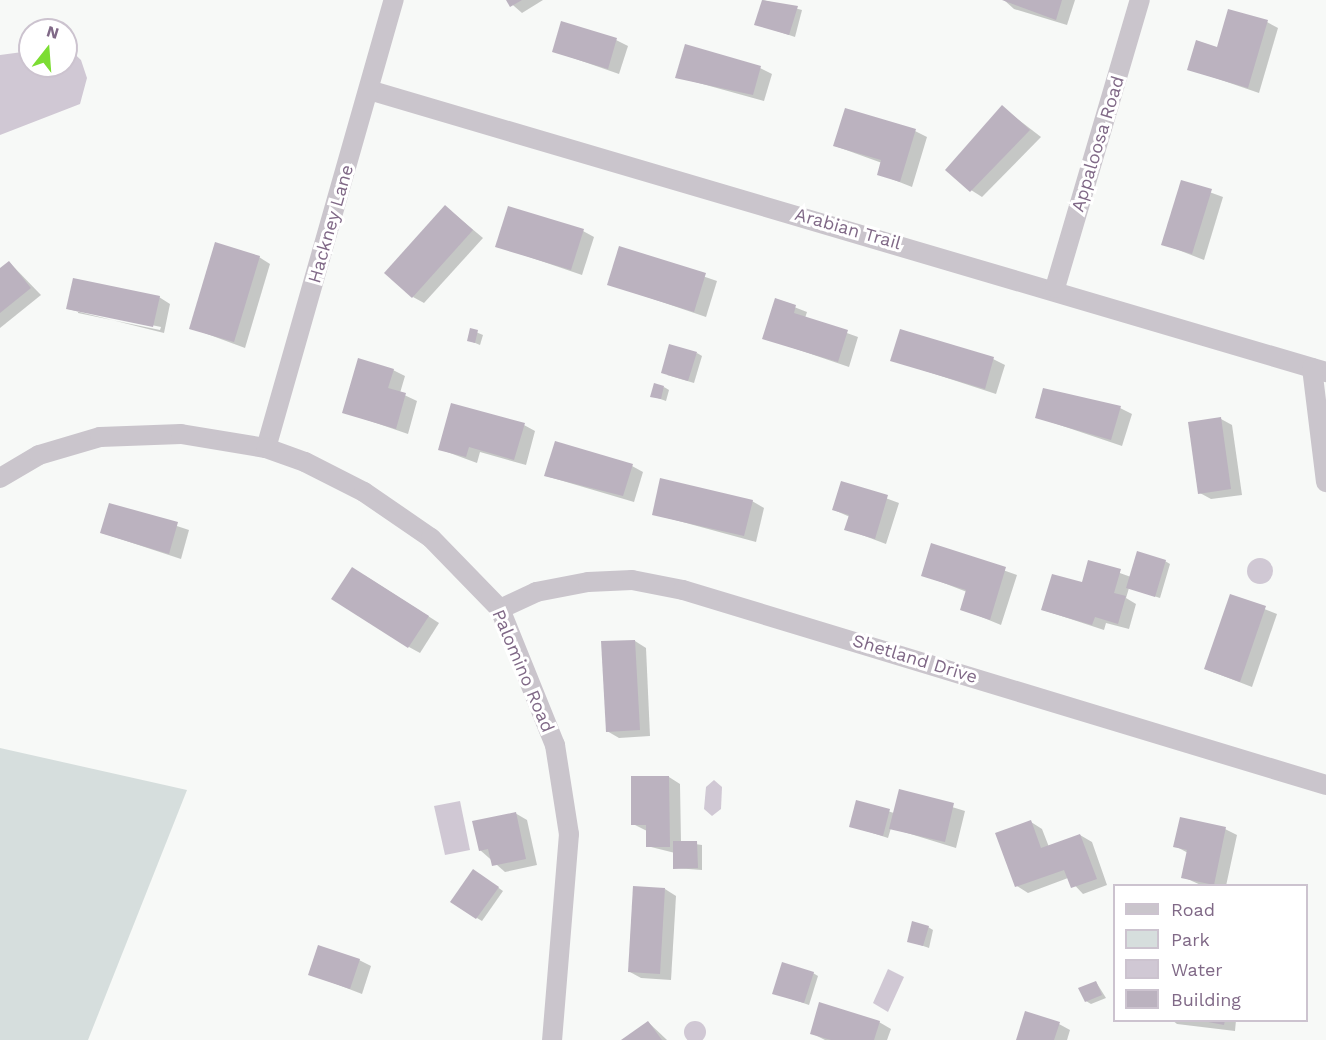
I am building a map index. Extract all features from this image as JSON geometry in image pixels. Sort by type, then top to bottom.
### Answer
[{"type":"street","name":"Hackney Lane","points":[[266,448],[394,0]]},
{"type":"street","name":"Appaloosa Road","points":[[1055,288],[1140,0]]},
{"type":"street","name":"Arabian Trail","points":[[369,90],[1055,288],[1319,370]]},
{"type":"street","points":[[1319,370],[1326,482]]},
{"type":"street","name":"Palomino Road","points":[[0,478],[39,455],[100,436],[181,434],[266,448],[364,492],[431,538],[500,609],[555,745],[569,834],[552,1040]]},
{"type":"street","name":"Shetland Drive","points":[[500,609],[536,592],[588,582],[632,580],[683,590],[1326,785]]},
{"type":"green space","points":[[0,748],[187,790],[88,1040],[0,1040]]},
{"type":"water","points":[[18,53],[18,78],[78,78],[78,57],[87,78],[80,104],[0,135],[0,55]]},
{"type":"water","points":[[1260,558],[1269,562],[1273,571],[1269,580],[1260,584],[1251,580],[1247,571],[1251,562]]},
{"type":"water","points":[[714,780],[722,787],[721,809],[712,816],[704,809],[706,787]]},
{"type":"water","points":[[460,801],[470,850],[445,855],[434,806]]},
{"type":"water","points":[[888,969],[904,977],[888,1012],[873,1003]]},
{"type":"water","points":[[695,1021],[703,1024],[705,1028],[703,1040],[687,1040],[684,1032],[687,1024]]},
{"type":"building","points":[[506,0],[522,0],[510,7]]},
{"type":"building","points":[[762,0],[798,6],[789,35],[754,25]]},
{"type":"building","points":[[1002,0],[1062,0],[1056,20]]},
{"type":"building","points":[[1228,9],[1268,20],[1248,88],[1187,70],[1196,40],[1217,47]]},
{"type":"building","points":[[561,21],[617,38],[608,69],[552,52]]},
{"type":"building","points":[[685,44],[761,66],[753,95],[675,78]]},
{"type":"building","points":[[1002,105],[1030,130],[970,192],[945,170]]},
{"type":"building","points":[[845,108],[916,129],[900,182],[877,175],[881,160],[833,146]]},
{"type":"building","points":[[1181,180],[1212,189],[1192,254],[1161,245]]},
{"type":"building","points":[[445,205],[473,230],[412,298],[384,273]]},
{"type":"building","points":[[508,206],[584,229],[571,270],[495,247]]},
{"type":"building","points":[[215,242],[260,256],[234,342],[189,329]]},
{"type":"building","points":[[619,246],[706,273],[694,312],[607,285]]},
{"type":"building","points":[[9,261],[31,288],[0,313],[0,268]]},
{"type":"building","points":[[73,278],[160,296],[153,327],[66,309]]},
{"type":"building","points":[[775,298],[796,305],[794,313],[848,330],[838,362],[762,339]]},
{"type":"building","points":[[470,328],[478,330],[475,343],[467,341]]},
{"type":"building","points":[[900,329],[994,357],[985,389],[890,361]]},
{"type":"building","points":[[669,344],[697,352],[688,381],[661,373]]},
{"type":"building","points":[[358,358],[394,369],[388,388],[406,393],[396,429],[342,413]]},
{"type":"building","points":[[654,383],[664,386],[661,399],[650,397]]},
{"type":"building","points":[[1043,388],[1121,406],[1111,440],[1035,418]]},
{"type":"building","points":[[451,403],[525,423],[514,460],[469,447],[466,457],[438,450]]},
{"type":"building","points":[[1221,417],[1231,489],[1198,494],[1188,422]]},
{"type":"building","points":[[555,441],[633,464],[623,496],[544,476]]},
{"type":"building","points":[[660,478],[753,500],[744,536],[652,515]]},
{"type":"building","points":[[841,481],[888,495],[875,539],[844,530],[849,515],[832,510]]},
{"type":"building","points":[[109,503],[178,522],[169,554],[100,533]]},
{"type":"building","points":[[931,543],[1006,567],[990,620],[960,610],[966,590],[921,576]]},
{"type":"building","points":[[1137,551],[1166,560],[1155,597],[1126,588]]},
{"type":"building","points":[[1088,560],[1121,569],[1114,593],[1126,596],[1118,624],[1095,617],[1092,625],[1041,610],[1052,574],[1082,582]]},
{"type":"building","points":[[352,567],[429,616],[408,648],[331,599]]},
{"type":"building","points":[[1230,594],[1266,606],[1240,682],[1204,669]]},
{"type":"building","points":[[635,640],[640,730],[606,732],[601,641]]},
{"type":"building","points":[[631,776],[669,776],[670,847],[646,847],[646,825],[631,825]]},
{"type":"building","points":[[899,789],[954,803],[945,842],[889,829]]},
{"type":"building","points":[[856,800],[890,809],[883,836],[849,827]]},
{"type":"building","points":[[516,812],[526,859],[492,866],[488,849],[479,851],[472,821]]},
{"type":"building","points":[[1180,817],[1226,827],[1214,884],[1181,878],[1187,850],[1173,847]]},
{"type":"building","points":[[1031,820],[1041,848],[1080,834],[1097,879],[1071,888],[1064,870],[1015,887],[995,833]]},
{"type":"building","points":[[673,841],[697,841],[698,868],[673,869]]},
{"type":"building","points":[[473,869],[499,887],[476,919],[450,902]]},
{"type":"building","points":[[633,886],[665,888],[660,974],[628,972]]},
{"type":"building","points":[[912,921],[929,926],[923,946],[907,942]]},
{"type":"building","points":[[318,945],[360,959],[350,989],[308,975]]},
{"type":"building","points":[[782,962],[814,972],[804,1003],[772,994]]},
{"type":"building","points":[[1096,981],[1102,995],[1085,1002],[1078,988]]},
{"type":"building","points":[[819,1002],[880,1021],[874,1040],[831,1040],[810,1034]]},
{"type":"building","points":[[1025,1011],[1060,1022],[1054,1040],[1016,1040]]},
{"type":"building","points":[[648,1021],[662,1040],[621,1040]]},
{"type":"building","points":[[1208,1022],[1225,1022],[1224,1025]]}]
